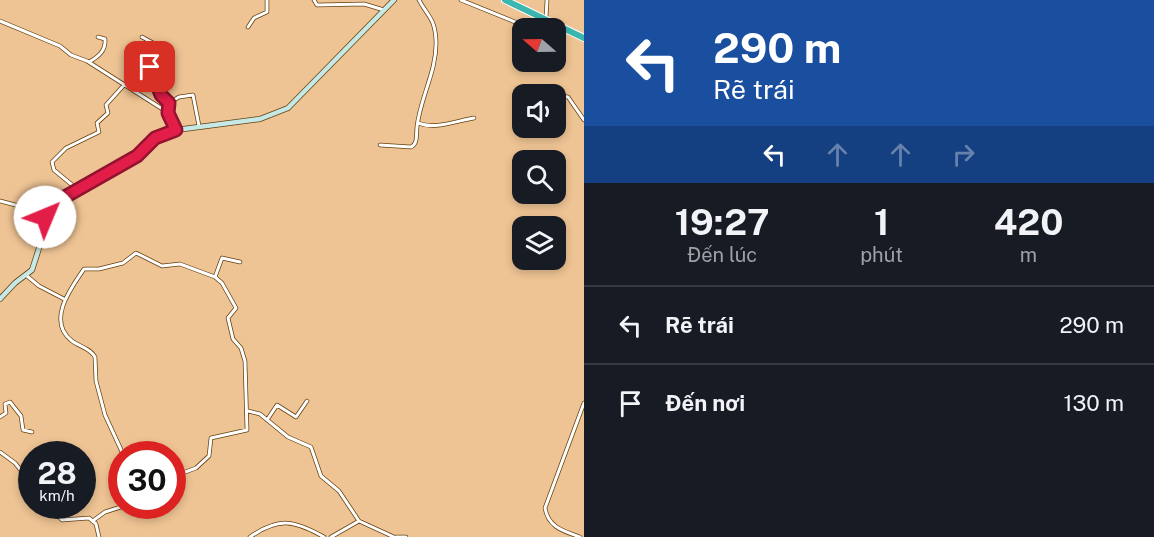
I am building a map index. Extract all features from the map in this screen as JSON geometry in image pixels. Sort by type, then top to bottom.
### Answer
[{"type":"highway","points":[[505,0],[542,18]]},
{"type":"highway","points":[[566,29],[584,38]]},
{"type":"street","points":[[248,27],[254,18],[267,12],[267,0]]},
{"type":"street","points":[[314,0],[318,5],[364,4],[384,10]]},
{"type":"street","points":[[0,299],[15,283],[27,276],[38,256],[49,217],[58,202],[137,156],[155,138],[176,130],[260,119],[288,108],[394,0]]},
{"type":"street","points":[[380,145],[413,147],[436,44],[430,14],[419,0]]},
{"type":"street","points":[[461,0],[512,21]]},
{"type":"street","points":[[546,18],[547,0]]},
{"type":"street","points":[[0,21],[60,46],[168,113]]},
{"type":"street","points":[[89,62],[99,56],[104,48],[105,39],[98,37]]},
{"type":"street","points":[[142,37],[153,43],[150,67],[161,95],[169,103]]},
{"type":"street","points":[[77,189],[54,170],[52,162],[66,148],[99,132],[97,123],[108,115],[106,105],[124,85]]},
{"type":"street","points":[[169,103],[190,94],[195,96],[199,126]]},
{"type":"street","points":[[566,97],[584,120]]},
{"type":"street","points":[[169,103],[168,113],[176,130]]},
{"type":"street","points":[[418,123],[427,126],[441,125],[474,118]]},
{"type":"street","points":[[0,201],[23,207],[41,217],[49,217]]},
{"type":"street","points":[[117,441],[105,415],[96,381],[95,357],[91,351],[71,339],[61,321],[64,299],[84,269],[99,269],[123,263],[136,253],[162,266],[180,264],[215,277],[222,283],[236,308],[228,318],[233,339],[241,348],[245,361],[247,430],[212,438],[208,456],[194,469],[186,472]]},
{"type":"street","points":[[215,277],[222,258],[240,262]]},
{"type":"street","points":[[27,276],[39,286],[64,299]]},
{"type":"street","points":[[267,420],[277,405],[298,416],[307,401]]},
{"type":"street","points":[[0,417],[6,413],[5,404],[10,402],[21,416],[23,430],[32,432]]},
{"type":"street","points":[[580,537],[556,528],[546,515],[545,508],[584,402]]},
{"type":"street","points":[[248,411],[267,420],[288,437],[311,447],[321,476],[339,491],[359,521],[395,537],[406,537]]},
{"type":"street","points":[[0,452],[18,467]]},
{"type":"street","points":[[99,537],[94,520],[108,511]]},
{"type":"street","points":[[331,537],[359,521]]},
{"type":"street","points":[[250,537],[274,523],[303,525],[324,537]]},
{"type":"route","points":[[45,217],[49,217],[54,207],[63,198],[137,156],[155,138],[176,130],[168,113],[169,103],[161,95],[150,67]]}]
